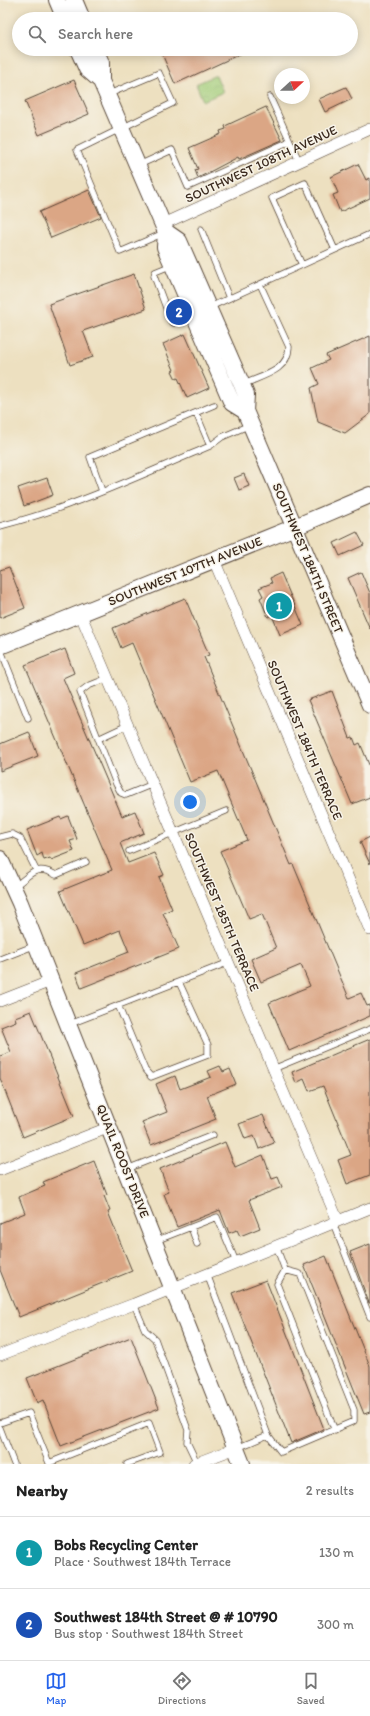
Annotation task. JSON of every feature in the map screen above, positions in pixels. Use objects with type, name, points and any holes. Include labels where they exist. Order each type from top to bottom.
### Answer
[{"type":"main road","points":[[57,0],[62,12]]},
{"type":"main road","points":[[74,0],[79,12]]},
{"type":"main road","name":"SOUTHWEST 184TH STREET","points":[[81,56],[87,69],[104,88]]},
{"type":"main road","name":"SOUTHWEST 184TH STREET","points":[[98,56],[101,62],[104,88],[165,228],[179,241],[242,385],[246,395],[248,418],[370,705]]},
{"type":"main road","name":"SOUTHWEST 184TH STREET","points":[[165,228],[165,247],[232,403],[248,418]]},
{"type":"main road","name":"SOUTHWEST 107TH AVENUE","points":[[0,647],[295,527],[370,494]]},
{"type":"main road","name":"QUAIL ROOST DRIVE","points":[[0,860],[13,887],[127,1169],[242,1464]]},
{"type":"street","name":"SOUTHWEST 108TH AVENUE","points":[[165,228],[299,161],[370,129]]},
{"type":"street","name":"SOUTHWEST 184TH TERRACE","points":[[214,560],[370,930]]},
{"type":"street","name":"SOUTHWEST 185TH TERRACE","points":[[80,614],[174,832],[335,1222]]},
{"type":"street","points":[[0,1001],[51,981]]},
{"type":"street","points":[[0,1170],[110,1127]]},
{"type":"street","points":[[0,1354],[134,1304],[370,1208]]},
{"type":"street","points":[[196,1463],[236,1448]]},
{"type":"lane","points":[[104,88],[159,73],[173,103],[77,150],[120,252],[165,228]]},
{"type":"lane","points":[[270,97],[299,161]]},
{"type":"lane","points":[[137,165],[172,150],[188,187],[290,141]]},
{"type":"lane","points":[[302,265],[272,198],[305,183],[335,250]]},
{"type":"lane","points":[[200,229],[229,298]]},
{"type":"lane","points":[[208,308],[370,234]]},
{"type":"lane","points":[[172,265],[155,272],[154,276],[154,281],[170,321],[178,323],[194,316]]},
{"type":"lane","points":[[242,385],[277,369],[285,364],[289,356],[287,342],[260,284]]},
{"type":"lane","points":[[102,492],[90,457],[214,405]]},
{"type":"lane","points":[[196,413],[210,446]]},
{"type":"lane","points":[[0,526],[30,519],[102,492],[210,446],[248,418]]},
{"type":"lane","points":[[0,647],[28,718]]},
{"type":"lane","points":[[108,678],[88,686],[80,692],[98,739],[121,793],[126,795],[153,784]]},
{"type":"lane","points":[[98,739],[128,725]]},
{"type":"lane","points":[[129,851],[226,811]]},
{"type":"lane","points":[[0,837],[12,834],[20,838],[36,870]]},
{"type":"lane","points":[[13,887],[36,870],[44,869],[56,875],[86,862]]},
{"type":"lane","points":[[1,957],[36,945]]},
{"type":"lane","points":[[68,1025],[227,963]]},
{"type":"lane","points":[[118,1005],[145,1070],[151,1077],[208,1055],[208,1045],[179,982]]},
{"type":"lane","points":[[273,1069],[370,1030]]},
{"type":"lane","points":[[127,1169],[213,1134]]},
{"type":"lane","points":[[155,1241],[217,1217],[236,1262]]},
{"type":"lane","points":[[335,1222],[370,1317]]},
{"type":"lane","points":[[191,1227],[197,1244]]},
{"type":"lane","points":[[276,1246],[285,1270]]},
{"type":"lane","points":[[207,1274],[268,1435],[281,1452],[335,1431],[354,1421],[354,1410],[300,1274],[285,1270]]},
{"type":"lane","points":[[285,1270],[276,1284],[335,1431]]},
{"type":"lane","points":[[134,1304],[145,1330],[156,1339],[188,1430],[187,1442],[196,1463]]},
{"type":"lane","points":[[0,1423],[29,1413],[49,1463],[149,1423],[160,1452],[127,1464]]},
{"type":"lane","points":[[0,1428],[14,1464]]},
{"type":"lane","points":[[236,1448],[268,1435]]},
{"type":"green space","points":[[216,75],[223,92],[203,101],[196,84]]},
{"type":"building","points":[[163,56],[236,56],[175,84]]},
{"type":"building","points":[[74,80],[89,114],[39,135],[25,101]]},
{"type":"building","points":[[346,87],[352,99],[325,112],[319,99]]},
{"type":"building","points":[[266,107],[282,140],[239,159],[238,157],[198,178],[195,170],[198,169],[189,148],[221,134],[220,131],[226,129],[225,126]]},
{"type":"building","points":[[358,164],[366,180],[370,178],[370,198],[340,212],[333,195],[338,193],[331,177]]},
{"type":"building","points":[[89,190],[101,217],[51,238],[39,212]]},
{"type":"building","points":[[134,274],[146,309],[83,331],[93,357],[70,365],[49,304]]},
{"type":"building","points":[[185,334],[209,388],[187,398],[178,378],[176,379],[172,371],[174,370],[163,344]]},
{"type":"building","points":[[370,336],[370,414],[345,433],[318,422],[311,388],[319,384],[312,368],[329,360],[326,355]]},
{"type":"building","points":[[244,474],[249,486],[239,490],[234,478]]},
{"type":"building","points":[[47,478],[53,495],[24,506],[18,488]]},
{"type":"building","points":[[357,532],[364,545],[340,556],[334,543]]},
{"type":"building","points":[[9,567],[25,608],[0,618],[0,570]]},
{"type":"building","points":[[361,572],[370,593],[370,629],[348,578]]},
{"type":"building","points":[[281,573],[303,625],[280,635],[272,615],[268,617],[260,598],[263,596],[259,588],[272,583],[270,578]]},
{"type":"building","points":[[185,598],[209,655],[204,657],[291,865],[293,864],[349,998],[361,993],[367,1006],[370,1005],[370,1016],[289,1051],[269,1003],[310,986],[301,965],[261,982],[251,959],[276,948],[262,914],[249,919],[220,851],[247,840],[218,771],[190,782],[132,643],[121,648],[113,628]]},
{"type":"building","points":[[65,649],[74,673],[63,678],[122,816],[135,811],[144,833],[120,843],[128,863],[154,853],[164,875],[159,877],[172,909],[163,913],[179,949],[81,988],[76,973],[129,952],[120,930],[83,945],[60,891],[112,870],[25,665]]},
{"type":"building","points":[[332,691],[350,738],[353,737],[356,745],[360,743],[370,767],[370,797],[352,804],[308,700]]},
{"type":"building","points":[[29,732],[38,756],[0,771],[0,744]]},
{"type":"building","points":[[68,816],[77,839],[70,841],[74,851],[51,860],[50,858],[44,860],[42,853],[37,856],[27,830],[60,817],[61,819]]},
{"type":"building","points":[[370,837],[370,864],[360,842]]},
{"type":"building","points":[[31,1011],[74,1116],[23,1137],[0,1078],[0,1056],[11,1052],[1,1027],[16,1021],[15,1017]]},
{"type":"building","points":[[370,1039],[370,1175],[347,1184],[338,1160],[351,1155],[323,1086],[309,1091],[304,1079],[296,1083],[292,1072]]},
{"type":"building","points":[[220,1066],[223,1072],[230,1069],[236,1084],[207,1096],[216,1119],[151,1145],[142,1122],[167,1112],[156,1084],[175,1076],[180,1089],[211,1077],[208,1071]]},
{"type":"building","points":[[263,1115],[274,1143],[259,1149],[254,1136],[245,1139],[239,1124]]},
{"type":"building","points":[[225,1142],[235,1167],[263,1155],[272,1179],[278,1177],[282,1187],[249,1200],[260,1228],[240,1236],[237,1230],[229,1233],[220,1210],[177,1227],[164,1194],[169,1192],[160,1169]]},
{"type":"building","points":[[94,1161],[107,1195],[104,1196],[110,1211],[108,1212],[132,1271],[19,1317],[0,1270],[0,1223],[25,1213],[19,1197],[45,1186],[43,1182]]},
{"type":"building","points":[[370,1244],[370,1303],[369,1303],[350,1252]]},
{"type":"building","points":[[326,1256],[370,1366],[370,1412],[364,1414],[304,1265]]},
{"type":"building","points":[[266,1280],[324,1429],[291,1443],[232,1293]]},
{"type":"building","points":[[131,1337],[159,1408],[61,1446],[43,1400],[37,1403],[27,1378]]},
{"type":"place","name":"Southwest 184th Street @ # 10790","points":[[179,312]]},
{"type":"place","name":"Bobs Recycling Center","points":[[279,606]]}]
